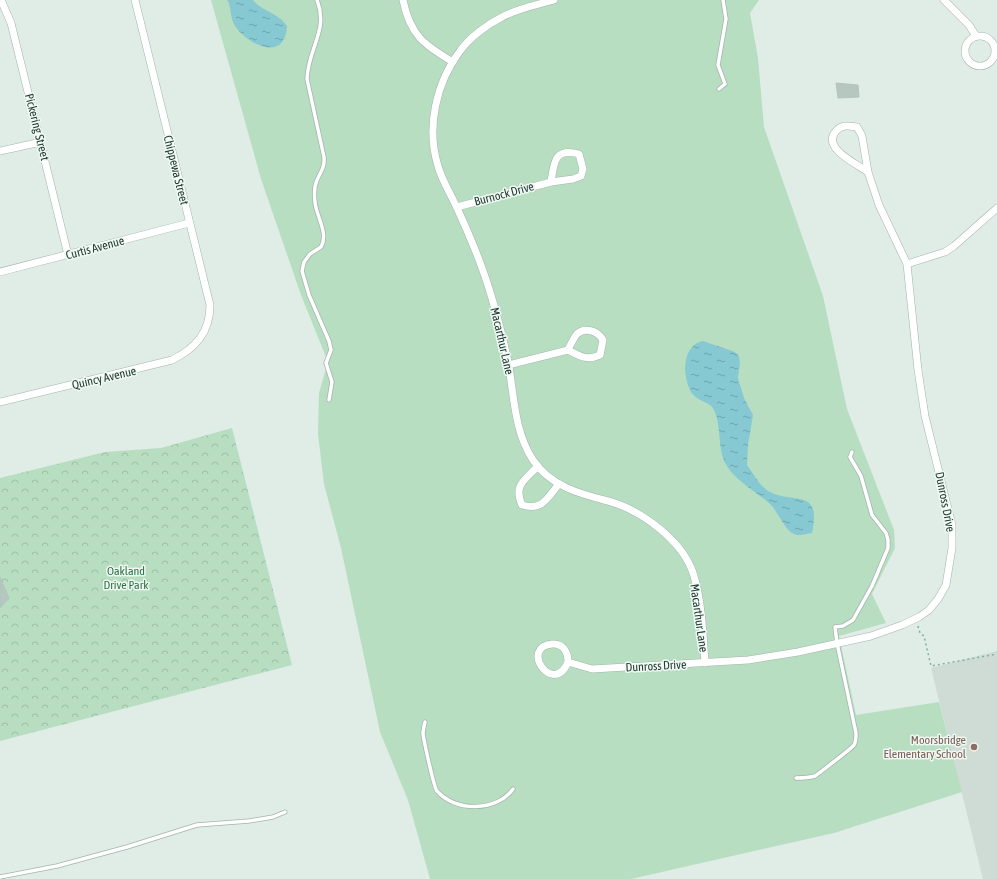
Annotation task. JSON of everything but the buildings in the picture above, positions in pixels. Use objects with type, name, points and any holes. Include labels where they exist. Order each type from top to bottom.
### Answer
[{"type":"street","name":"Pickering Street","points":[[0,0],[11,23],[68,255]]},
{"type":"street","name":"Chippewa Street","points":[[135,0],[210,305],[210,316],[200,339]]},
{"type":"street","points":[[403,0],[406,15],[423,43],[454,62]]},
{"type":"street","name":"Macarthur Lane","points":[[554,0],[515,11],[501,17],[460,50],[441,87],[434,108],[434,148],[437,164],[442,180],[457,207],[493,300],[508,365],[521,436],[532,460],[559,484],[585,496],[613,503],[638,513],[670,539],[683,556],[693,574],[700,607],[705,663]]},
{"type":"street","points":[[944,0],[969,25],[976,36]]},
{"type":"street","points":[[976,36],[981,36],[990,40],[995,48],[993,58],[990,62],[981,66],[971,64],[964,51],[968,41],[976,36]]},
{"type":"street","name":"Dunross Drive","points":[[568,662],[592,669],[705,663],[755,658],[871,636],[916,618],[929,610],[938,599],[946,585],[952,548],[952,525],[926,416],[918,370],[907,264],[879,205],[868,172],[862,136],[857,127],[848,125],[838,128],[833,135],[833,143],[837,152],[868,172]]},
{"type":"street","points":[[0,151],[41,142]]},
{"type":"street","name":"Burnock Drive","points":[[457,207],[551,182],[573,180],[581,176],[583,169],[579,154],[566,152],[558,156],[554,161],[551,182]]},
{"type":"street","points":[[907,264],[932,257],[954,246],[997,208]]},
{"type":"street","name":"Curtis Avenue","points":[[0,272],[189,223]]},
{"type":"street","points":[[508,365],[568,350],[584,359],[592,359],[600,355],[603,340],[600,334],[594,331],[584,331],[577,334],[568,350]]},
{"type":"street","name":"Quincy Avenue","points":[[0,402],[156,365],[184,354],[200,339]]},
{"type":"street","points":[[538,466],[519,486],[518,495],[522,505],[532,508],[542,504],[559,484]]},
{"type":"street","points":[[555,644],[563,648],[566,652],[568,662],[562,670],[552,674],[543,670],[538,661],[539,652],[546,645],[555,644]]},
{"type":"lane","points":[[317,0],[322,19],[308,68],[307,79],[324,157],[324,166],[316,181],[314,191],[315,206],[323,237],[321,248],[310,254],[304,262],[302,271],[309,295],[329,341],[331,350],[326,363],[332,389],[329,400]]},
{"type":"lane","points":[[719,89],[725,84],[725,80],[718,65],[726,19],[723,0]]},
{"type":"lane","points":[[796,778],[806,778],[820,773],[831,762],[849,750],[856,741],[856,733],[835,627],[843,626],[853,620],[872,586],[888,548],[886,533],[881,524],[872,515],[861,476],[850,457],[852,452]]},
{"type":"lane","points":[[425,722],[423,733],[434,785],[442,796],[461,806],[474,807],[499,800],[509,795],[513,789]]},
{"type":"lane","points":[[0,877],[57,866],[126,848],[197,825],[249,821],[274,817],[285,812]]},
{"type":"path","points":[[916,618],[920,632],[924,636],[931,666],[997,654]]},
{"type":"shaded area","name":"Moorsbridge Elementary School","points":[[997,651],[997,879],[983,879],[931,668]]},
{"type":"green space","points":[[211,0],[759,0],[750,13],[758,58],[764,127],[823,296],[847,409],[894,530],[895,548],[872,594],[886,623],[839,636],[856,715],[939,702],[962,792],[834,833],[631,879],[430,879],[408,800],[380,732],[341,548],[324,484],[318,434],[319,393],[328,362],[301,295],[261,179]]},
{"type":"green space","name":"Oakland Drive Park","points":[[232,428],[292,665],[0,741],[0,478],[105,452],[161,448]]},
{"type":"water","points":[[227,0],[253,0],[261,7],[280,18],[287,26],[285,37],[280,44],[273,47],[265,47],[248,39],[235,26],[232,19],[230,5]]},
{"type":"water","points":[[703,341],[735,352],[739,356],[740,363],[738,378],[744,398],[753,415],[748,445],[747,465],[759,483],[768,491],[777,495],[803,500],[809,503],[813,509],[814,518],[812,533],[797,535],[789,531],[772,506],[738,479],[727,466],[721,452],[718,422],[714,410],[710,405],[697,398],[691,392],[686,378],[686,362],[691,348]]},
{"type":"place","name":"Moorsbridge Elementary School","points":[[974,747]]}]
